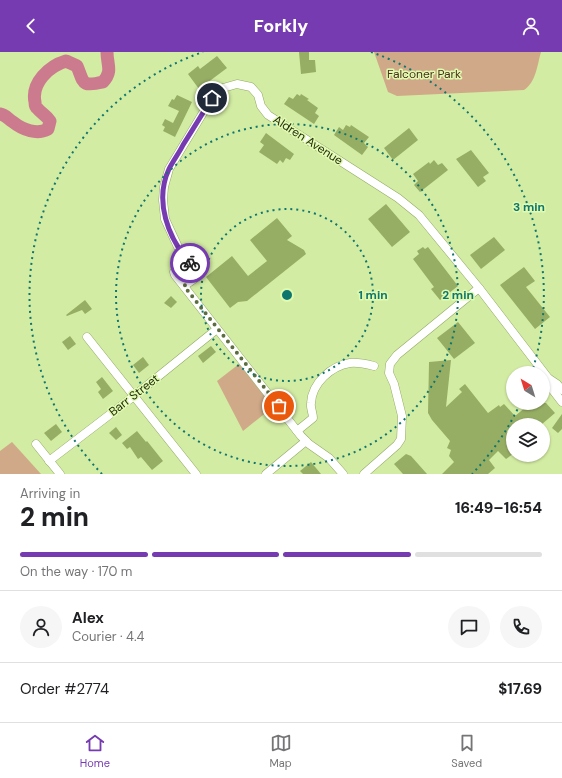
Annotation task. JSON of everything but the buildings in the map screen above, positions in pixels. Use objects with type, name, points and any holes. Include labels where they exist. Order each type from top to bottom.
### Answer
[{"type":"street","name":"Aldren Avenue","points":[[184,286],[195,278],[197,273],[178,247],[165,219],[163,193],[167,174],[169,168],[212,98],[223,88],[237,84],[253,88],[258,95],[261,106],[268,114],[398,198],[412,209],[443,243],[539,366]]},
{"type":"street","points":[[188,261],[174,272],[184,286],[297,431],[306,441],[329,458],[342,472]]},
{"type":"street","points":[[364,474],[397,445],[401,439],[402,416],[394,384],[389,373],[390,364],[396,355],[479,288]]},
{"type":"street","name":"Barr Street","points":[[49,461],[134,396],[217,329]]},
{"type":"street","points":[[87,337],[196,474]]},
{"type":"street","points":[[297,431],[313,418],[311,403],[314,390],[323,376],[330,371],[349,363],[360,363],[374,366]]},
{"type":"street","name":"Aldren Avenue","points":[[550,379],[562,390]]},
{"type":"street","name":"Aldren Avenue","points":[[550,384],[552,389],[562,402]]},
{"type":"street","points":[[266,474],[306,441]]},
{"type":"street","points":[[36,444],[60,474]]},
{"type":"green space","name":"Falconer Park","points":[[374,52],[541,52],[534,78],[524,90],[397,96],[388,92]]},
{"type":"green space","points":[[239,364],[276,410],[271,413],[268,411],[243,431],[217,381]]},
{"type":"green space","points":[[12,442],[41,474],[0,474],[0,451]]},
{"type":"waterway","points":[[0,114],[30,131],[39,132],[48,129],[50,121],[36,108],[34,95],[43,76],[53,67],[66,61],[77,66],[84,82],[87,84],[103,82],[109,71],[107,52]]},
{"type":"way so far","points":[[190,263],[197,273],[194,278],[184,286],[279,406]]},
{"type":"route","points":[[190,263],[178,247],[165,219],[163,200],[164,187],[169,168],[212,98]]}]
